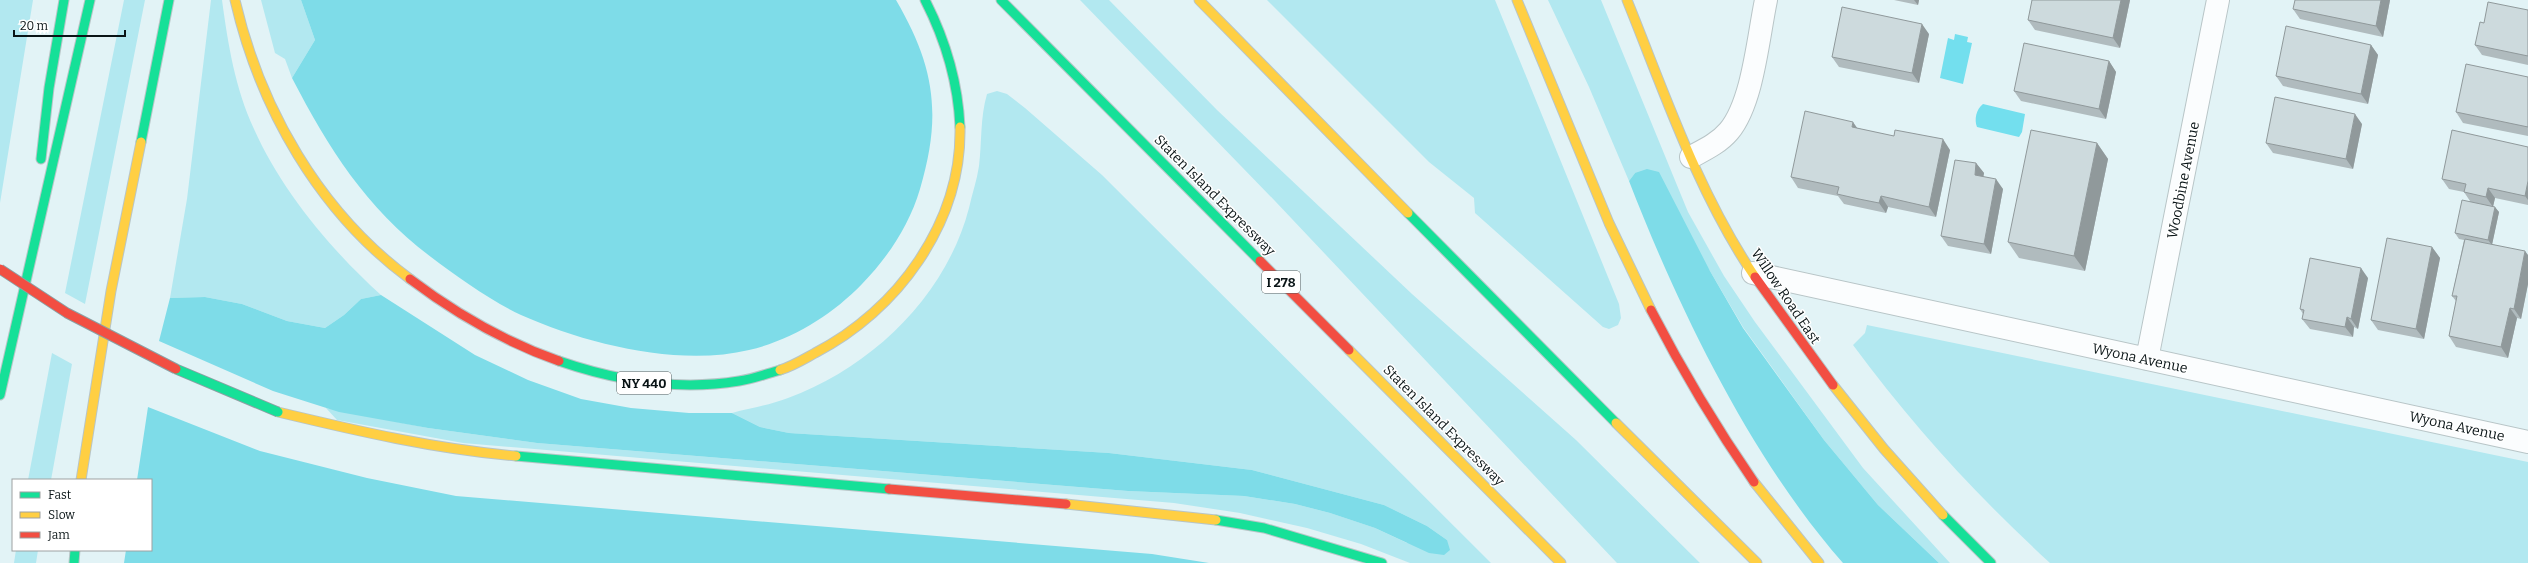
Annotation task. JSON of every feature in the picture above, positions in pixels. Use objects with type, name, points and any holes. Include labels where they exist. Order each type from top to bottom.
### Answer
[{"type":"main road","points":[[31,260],[49,88],[64,0]]},
{"type":"main road","points":[[0,395],[90,0]]},
{"type":"main road","points":[[82,479],[111,291],[169,0]]},
{"type":"main road","name":"NY 440","points":[[235,0],[248,50],[271,111],[290,146],[314,179],[368,243],[400,271],[472,321],[512,342],[545,356],[582,369],[652,385],[688,386],[722,385],[754,380],[816,356],[866,323],[888,302],[922,258],[935,232],[947,200],[960,140],[959,88],[954,65],[943,34],[925,0]]},
{"type":"main road","name":"Staten Island Expressway","points":[[1001,0],[1561,563]]},
{"type":"main road","points":[[1199,0],[1645,453],[1757,563]]},
{"type":"main road","points":[[1517,0],[1611,232],[1690,386],[1766,498],[1819,563]]},
{"type":"main road","name":"Willow Road East","points":[[1627,0],[1691,157],[1729,236],[1753,274],[1826,378],[1892,459],[1957,531],[1991,563]]},
{"type":"main road","points":[[0,269],[66,313],[116,342],[166,366],[278,412],[381,437],[476,453],[1078,505],[1218,520],[1264,528],[1382,563]]},
{"type":"main road","points":[[74,563],[75,551]]},
{"type":"street","points":[[1691,157],[1713,145],[1728,132],[1740,114],[1746,97],[1766,0]]},
{"type":"street","name":"Woodbine Avenue","points":[[2147,359],[2218,0]]},
{"type":"street","name":"Wyona Avenue","points":[[1753,274],[2528,442]]},
{"type":"shaded area","points":[[0,0],[33,0],[0,203]]},
{"type":"shaded area","points":[[124,0],[145,0],[85,304],[65,293]]},
{"type":"shaded area","points":[[211,0],[222,0],[237,82],[247,113],[265,152],[293,197],[326,239],[381,295],[361,299],[344,315],[325,328],[287,321],[242,304],[205,297],[170,298],[187,199]]},
{"type":"shaded area","points":[[261,0],[301,0],[315,40],[292,78],[285,59],[275,53]]},
{"type":"shaded area","points":[[301,0],[896,0],[919,47],[927,70],[931,92],[931,138],[920,189],[904,228],[889,252],[872,274],[838,306],[810,325],[781,340],[765,346],[722,355],[693,356],[633,350],[574,335],[521,315],[475,288],[431,257],[408,238],[368,198],[335,153],[292,78],[315,40]]},
{"type":"shaded area","points":[[1080,0],[1109,0],[1217,110],[1412,294],[1576,440],[1700,563],[1617,563],[1275,201]]},
{"type":"shaded area","points":[[1267,0],[1495,0],[1619,304],[1621,318],[1618,325],[1609,329],[1603,327],[1475,213],[1474,198],[1429,162]]},
{"type":"shaded area","points":[[1548,0],[1601,0],[1688,212],[1724,276],[1755,322],[1863,468],[1950,563],[1939,563],[1878,505],[1824,440],[1743,327],[1710,271],[1635,173],[1629,181],[1589,87]]},
{"type":"shaded area","points":[[1955,34],[1968,37],[1967,42],[1972,43],[1963,84],[1940,78],[1948,38],[1954,40]]},
{"type":"shaded area","points":[[997,91],[1007,94],[1025,108],[1102,175],[1491,563],[1410,563],[1361,544],[1307,528],[1240,513],[1174,503],[463,443],[337,420],[326,408],[428,428],[537,443],[1128,491],[1244,496],[1295,504],[1330,513],[1375,528],[1407,543],[1447,540],[1427,526],[1384,505],[1252,470],[1109,453],[789,433],[760,427],[732,413],[767,405],[788,398],[819,385],[848,368],[876,347],[901,324],[924,299],[943,270],[958,240],[969,208],[978,171],[982,121],[987,94]]},
{"type":"shaded area","points":[[1983,104],[2025,114],[2022,132],[2019,137],[1977,127],[1976,115]]},
{"type":"shaded area","points":[[1647,169],[1659,172],[1710,271],[1743,328],[1824,440],[1878,505],[1939,563],[1843,563],[1810,522],[1778,478],[1748,431],[1721,382],[1671,281],[1629,181],[1635,173]]},
{"type":"shaded area","points":[[381,295],[475,355],[528,380],[581,399],[631,408],[689,413],[732,413],[760,427],[789,433],[1109,453],[1252,470],[1384,505],[1427,526],[1447,540],[1450,550],[1444,555],[1429,553],[1375,528],[1330,513],[1295,504],[1244,496],[1128,491],[537,443],[428,428],[339,412],[273,391],[159,341],[170,298],[205,297],[242,304],[287,321],[325,328],[344,315],[361,299]]},
{"type":"shaded area","points":[[1867,325],[2528,462],[2528,563],[2050,563],[1996,511],[1946,458],[1876,375],[1853,345],[1865,333]]},
{"type":"shaded area","points":[[52,353],[72,364],[51,479],[28,479]]},
{"type":"shaded area","points":[[148,407],[260,451],[367,478],[456,496],[1152,554],[1209,563],[124,563],[126,551],[152,551],[152,479],[137,479]]},
{"type":"shaded area","points":[[16,551],[38,551],[36,563],[14,563]]},
{"type":"building","points":[[2032,0],[2121,0],[2113,38],[2028,20]]},
{"type":"building","points":[[2295,0],[2381,0],[2376,26],[2293,9]]},
{"type":"building","points":[[2488,2],[2528,10],[2528,56],[2475,45],[2480,22],[2484,23]]},
{"type":"building","points":[[1842,7],[1922,24],[1912,73],[1832,57]]},
{"type":"building","points":[[2286,26],[2371,45],[2361,94],[2276,76]]},
{"type":"building","points":[[2024,43],[2109,61],[2099,109],[2014,91]]},
{"type":"building","points":[[2466,64],[2528,77],[2528,127],[2456,112]]},
{"type":"building","points":[[2275,97],[2355,114],[2346,159],[2266,143]]},
{"type":"building","points":[[1805,111],[1853,122],[1852,127],[1894,136],[1895,130],[1943,139],[1929,207],[1881,196],[1879,203],[1859,199],[1837,194],[1839,187],[1791,177]]},
{"type":"building","points":[[2031,130],[2097,143],[2074,256],[2008,242]]},
{"type":"building","points":[[2452,130],[2528,147],[2528,181],[2525,196],[2488,188],[2486,197],[2464,192],[2466,184],[2442,179]]},
{"type":"building","points":[[1955,160],[1976,163],[1975,175],[1996,179],[1984,244],[1941,236]]},
{"type":"building","points":[[2462,200],[2495,207],[2488,240],[2455,233]]},
{"type":"building","points":[[2387,238],[2432,247],[2416,329],[2371,320]]},
{"type":"building","points":[[2465,239],[2525,251],[2514,309],[2510,308],[2501,347],[2449,336],[2457,296],[2452,296]]},
{"type":"building","points":[[2310,258],[2361,268],[2351,319],[2347,317],[2345,327],[2302,319],[2304,310],[2300,309]]},
{"type":"traffic: fast","points":[[41,159],[49,88],[64,0]]},
{"type":"traffic: fast","points":[[0,395],[90,0]]},
{"type":"traffic: fast","points":[[141,142],[169,0]]},
{"type":"traffic: fast","points":[[925,0],[939,31],[950,62],[957,94],[960,127]]},
{"type":"traffic: fast","points":[[1001,0],[1260,261]]},
{"type":"traffic: fast","points":[[1408,213],[1616,423]]},
{"type":"traffic: fast","points":[[559,361],[625,379],[693,385],[739,381],[780,370]]},
{"type":"traffic: fast","points":[[176,369],[278,412]]},
{"type":"traffic: fast","points":[[516,456],[889,489]]},
{"type":"traffic: fast","points":[[1943,515],[1991,563]]},
{"type":"traffic: fast","points":[[1216,520],[1264,528],[1382,563]]},
{"type":"traffic: fast","points":[[74,563],[75,551]]},
{"type":"traffic: slow","points":[[235,0],[246,40],[260,80],[277,118],[298,155],[321,190],[348,222],[377,252],[410,279]]},
{"type":"traffic: slow","points":[[1199,0],[1408,213]]},
{"type":"traffic: slow","points":[[1517,0],[1609,223],[1651,310]]},
{"type":"traffic: slow","points":[[1627,0],[1669,107],[1699,177],[1716,212],[1755,277]]},
{"type":"traffic: slow","points":[[780,370],[803,360],[845,335],[873,313],[897,288],[919,260],[937,230],[950,197],[958,163],[960,127]]},
{"type":"traffic: slow","points":[[81,479],[111,291],[141,142]]},
{"type":"traffic: slow","points":[[1349,350],[1561,563]]},
{"type":"traffic: slow","points":[[1833,385],[1884,449],[1943,515]]},
{"type":"traffic: slow","points":[[278,412],[426,444],[516,456]]},
{"type":"traffic: slow","points":[[1616,423],[1757,563]]},
{"type":"traffic: slow","points":[[1754,482],[1819,563]]},
{"type":"traffic: slow","points":[[1066,504],[1216,520]]},
{"type":"traffic: jam","points":[[1260,261],[1349,350]]},
{"type":"traffic: jam","points":[[0,269],[67,313],[176,369]]},
{"type":"traffic: jam","points":[[1755,277],[1833,385]]},
{"type":"traffic: jam","points":[[410,279],[427,292],[481,326],[519,345],[559,361]]},
{"type":"traffic: jam","points":[[1651,310],[1700,398],[1754,482]]},
{"type":"traffic: jam","points":[[889,489],[1066,504]]}]
